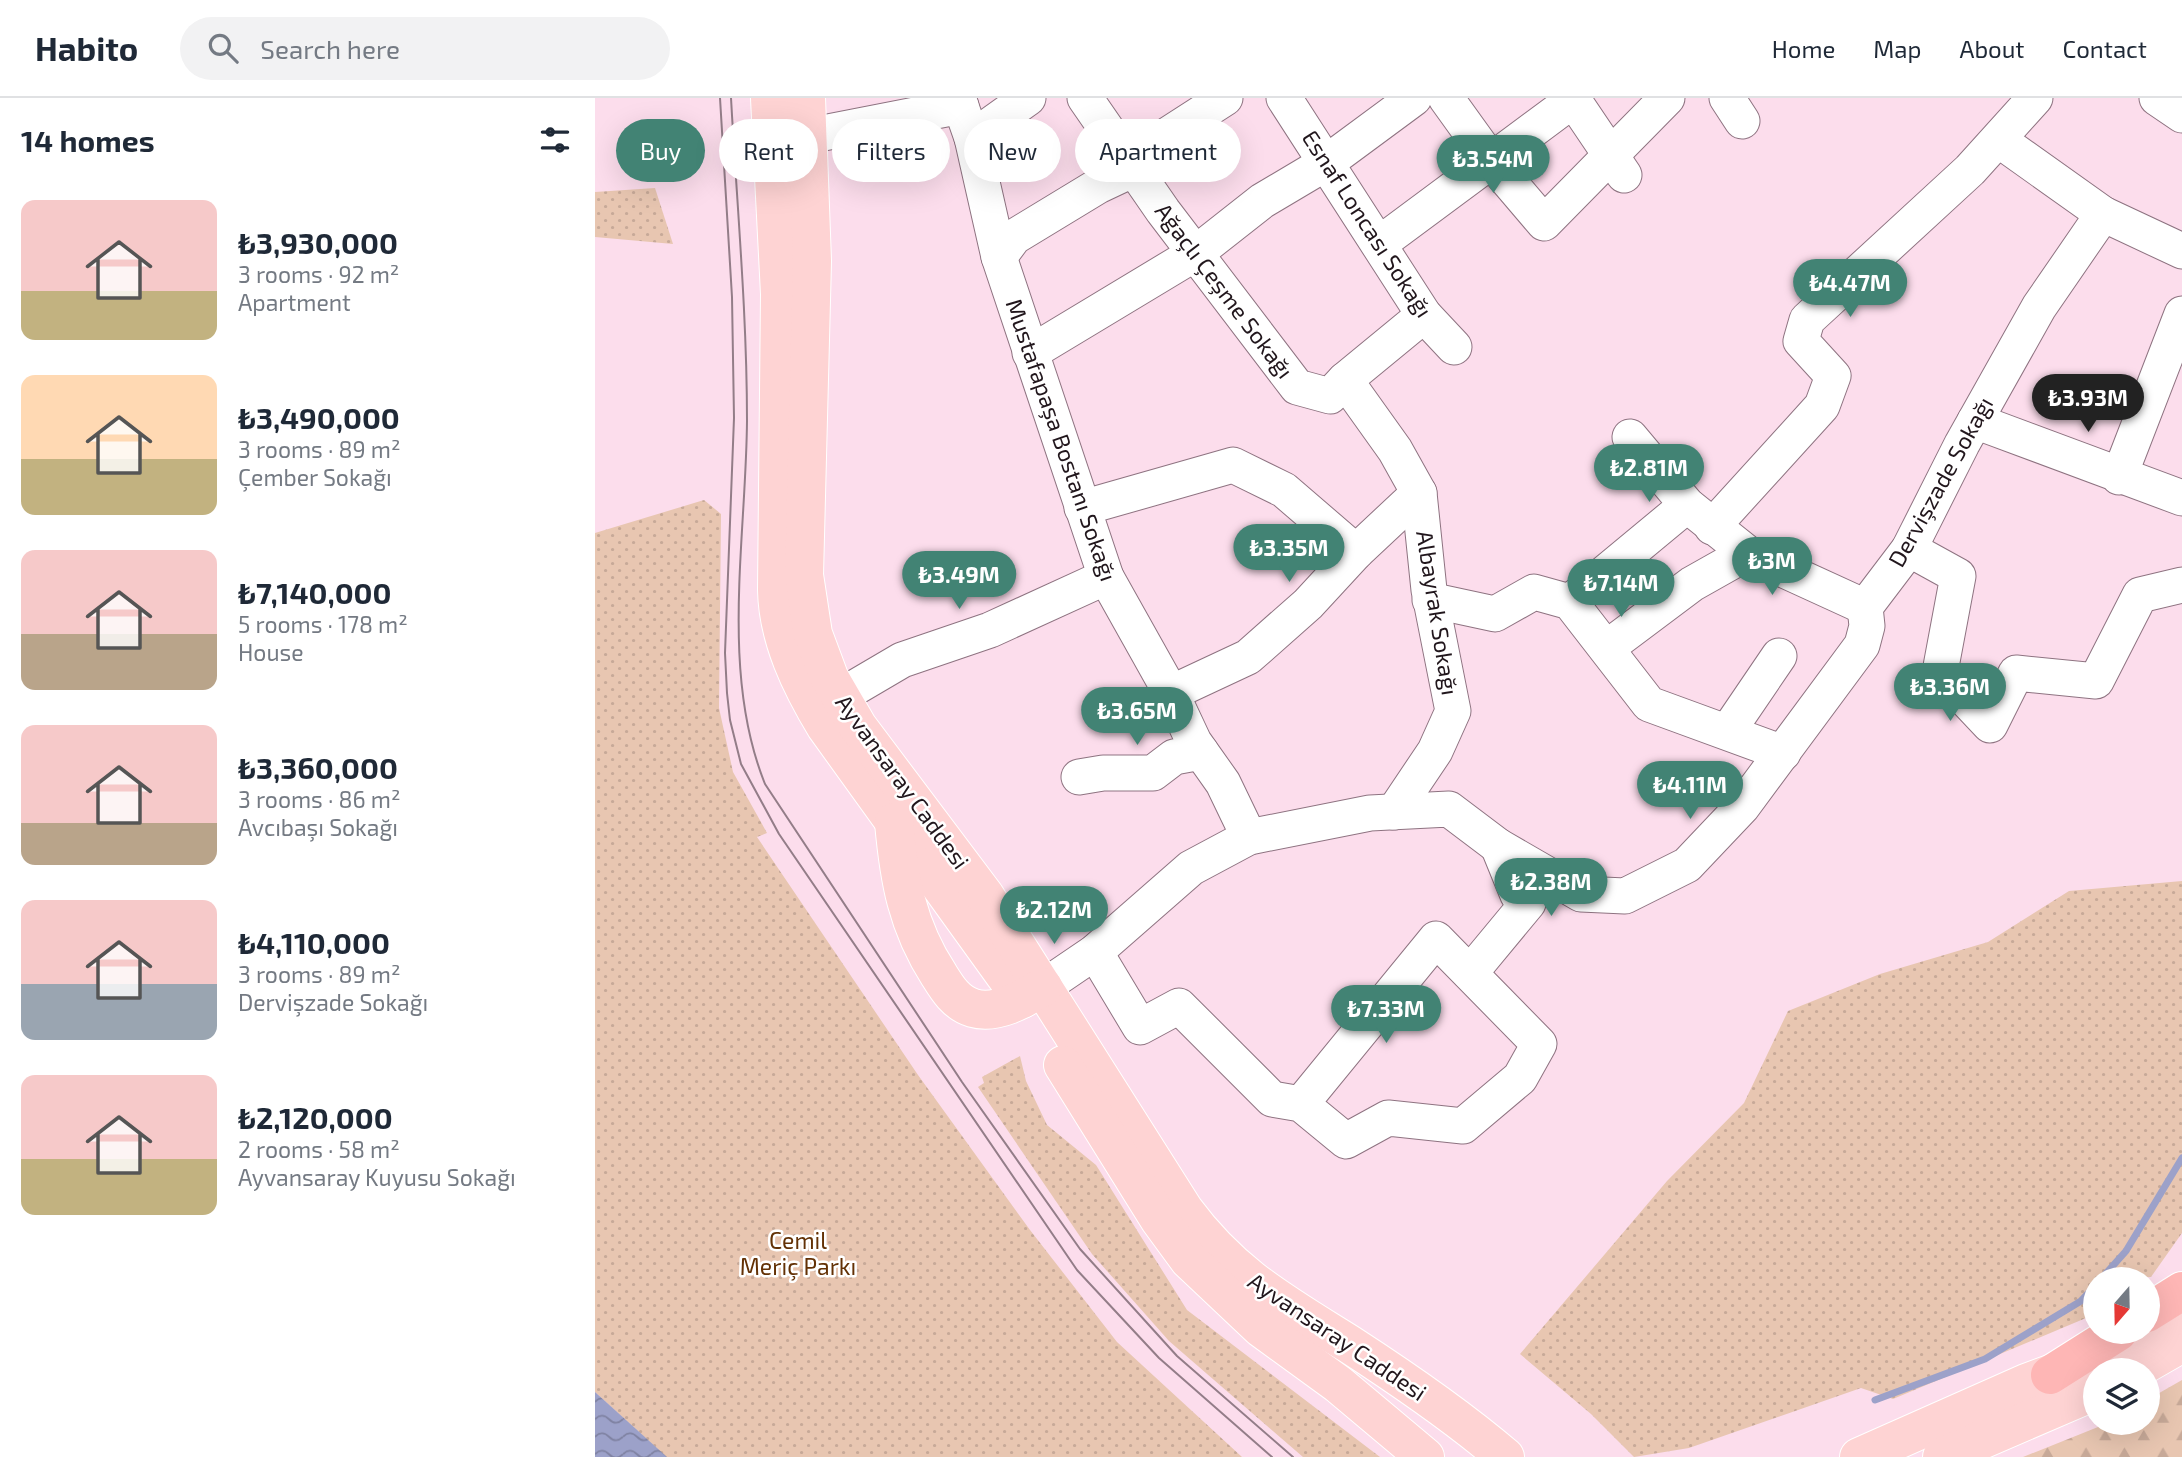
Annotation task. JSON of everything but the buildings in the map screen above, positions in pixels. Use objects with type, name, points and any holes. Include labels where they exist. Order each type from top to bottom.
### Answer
[{"type":"highway","points":[[2160,1305],[2182,1291]]},
{"type":"highway","points":[[2050,1375],[2098,1344]]},
{"type":"main road","name":"Ayvansaray Caddesi","points":[[770,98],[781,294],[777,606],[791,657],[814,708],[859,776],[1034,993],[1184,1210],[1212,1245],[1256,1285],[1417,1388],[1468,1443],[1505,1457]]},
{"type":"main road","name":"Ayvansaray Caddesi","points":[[806,98],[808,119]]},
{"type":"main road","name":"Ayvansaray Caddesi","points":[[810,182],[811,293],[804,575],[813,634],[839,697],[864,736],[985,896],[1034,993],[1159,1219],[1189,1260],[1261,1328],[1338,1384]]},
{"type":"main road","points":[[894,820],[903,893],[913,930],[944,984],[956,999],[973,1008],[989,1010],[1034,993]]},
{"type":"main road","points":[[1859,1457],[2116,1349],[2182,1311]]},
{"type":"main road","points":[[2156,1358],[2182,1343]]},
{"type":"main road","points":[[1338,1384],[1389,1405],[1448,1442],[1468,1443],[1532,1457]]},
{"type":"main road","points":[[1338,1384],[1425,1457]]},
{"type":"main road","points":[[1942,1457],[2083,1396]]},
{"type":"street","points":[[818,135],[964,114],[1028,98]]},
{"type":"street","name":"Ağaçlı Çeşme Sokağı","points":[[1085,98],[1099,119]]},
{"type":"street","points":[[1192,119],[1224,98]]},
{"type":"street","name":"Esnaf Loncası Sokağı","points":[[1284,98],[1423,315],[1454,346]]},
{"type":"street","points":[[1030,353],[1196,253],[1262,201],[1326,163],[1414,98]]},
{"type":"street","points":[[1446,98],[1492,162],[1543,223],[1617,164],[1667,98]]},
{"type":"street","points":[[1570,602],[1700,516],[1822,406],[1833,376],[1801,341],[1807,320],[1999,140],[2035,98]]},
{"type":"street","points":[[2157,98],[2182,115]]},
{"type":"street","points":[[1379,244],[1492,162],[1572,99],[1617,164]]},
{"type":"street","name":"Mustafapaşa Bostanı Sokağı","points":[[964,114],[999,257],[1106,577],[1201,752],[1223,783],[1249,837]]},
{"type":"street","points":[[1999,140],[2103,214],[2182,251]]},
{"type":"street","points":[[999,257],[1014,237],[1106,182]]},
{"type":"street","name":"Ağaçlı Çeşme Sokağı","points":[[1144,182],[1297,387],[1330,396],[1345,380],[1423,315]]},
{"type":"street","name":"Dervişzade Sokağı","points":[[1865,607],[1909,549],[1975,421],[2039,307],[2103,214]]},
{"type":"street","points":[[2119,477],[2182,314]]},
{"type":"street","name":"Albayrak Sokağı","points":[[1345,380],[1395,450],[1419,493],[1430,600],[1453,711],[1434,751],[1394,812]]},
{"type":"street","points":[[1975,421],[2119,477],[2182,498]]},
{"type":"street","points":[[1034,993],[1095,952],[1191,868],[1249,837],[1370,813],[1449,808],[1498,846],[1581,894],[1625,896],[1687,865],[1742,807],[1862,645],[1867,626],[1865,607],[1747,553],[1700,516],[1630,438]]},
{"type":"street","points":[[1082,508],[1233,466],[1284,491],[1356,552]]},
{"type":"street","points":[[1171,693],[1248,657],[1308,604],[1356,552],[1419,493]]},
{"type":"street","points":[[1909,549],[1958,576],[1940,672],[1990,725],[2016,673],[2096,681],[2140,594],[2182,585]]},
{"type":"street","points":[[1608,647],[1692,584],[1747,553]]},
{"type":"street","points":[[839,697],[902,660],[990,630],[1106,577]]},
{"type":"street","points":[[1430,600],[1495,614],[1534,592],[1570,602],[1608,647],[1649,704],[1783,753]]},
{"type":"street","points":[[1728,731],[1779,656]]},
{"type":"street","points":[[1079,777],[1103,773],[1153,773],[1174,757],[1201,752]]},
{"type":"street","points":[[1470,973],[1528,903],[1518,895],[1498,846]]},
{"type":"street","points":[[1095,952],[1140,1027],[1179,1006],[1272,1099],[1301,1104],[1346,1140],[1388,1118],[1463,1125],[1520,1078],[1539,1044],[1436,939],[1301,1104]]},
{"type":"green space","points":[[655,188],[673,244],[595,237],[595,192]]},
{"type":"green space","name":"Cemil Meriç Parkı","points":[[704,500],[721,514],[719,708],[733,772],[767,833],[757,837],[918,1075],[1030,1230],[1117,1342],[1242,1457],[666,1457],[595,1392],[595,533]]},
{"type":"green space","points":[[2182,881],[2182,1233],[2158,1267],[2083,1267],[2083,1319],[1893,1399],[1861,1388],[1689,1448],[1634,1457],[1591,1414],[1520,1354],[1667,1181],[1744,1103],[1788,1011],[1880,974],[1988,942],[2069,891]]},
{"type":"green space","points":[[1020,1056],[1026,1081],[1047,1125],[1096,1165],[1187,1310],[1380,1457],[1303,1457],[1169,1341],[1092,1254],[978,1087],[984,1083],[982,1077]]},
{"type":"green space","points":[[2182,1380],[2182,1457],[2023,1457],[2083,1433],[2160,1435],[2160,1393]]},
{"type":"water","points":[[595,1392],[667,1457],[595,1457]]},
{"type":"waterway","points":[[2112,1267],[2126,1251],[2182,1158]]},
{"type":"waterway","points":[[1875,1400],[1985,1359],[2083,1299]]},
{"type":"tram line","points":[[720,98],[732,297],[734,418],[725,653],[730,720],[741,764],[779,834],[1077,1270],[1159,1358],[1272,1457]]},
{"type":"tram line","points":[[731,98],[747,381],[739,651],[743,697],[751,741],[765,784],[962,1082],[1080,1249],[1177,1356],[1293,1457]]}]
